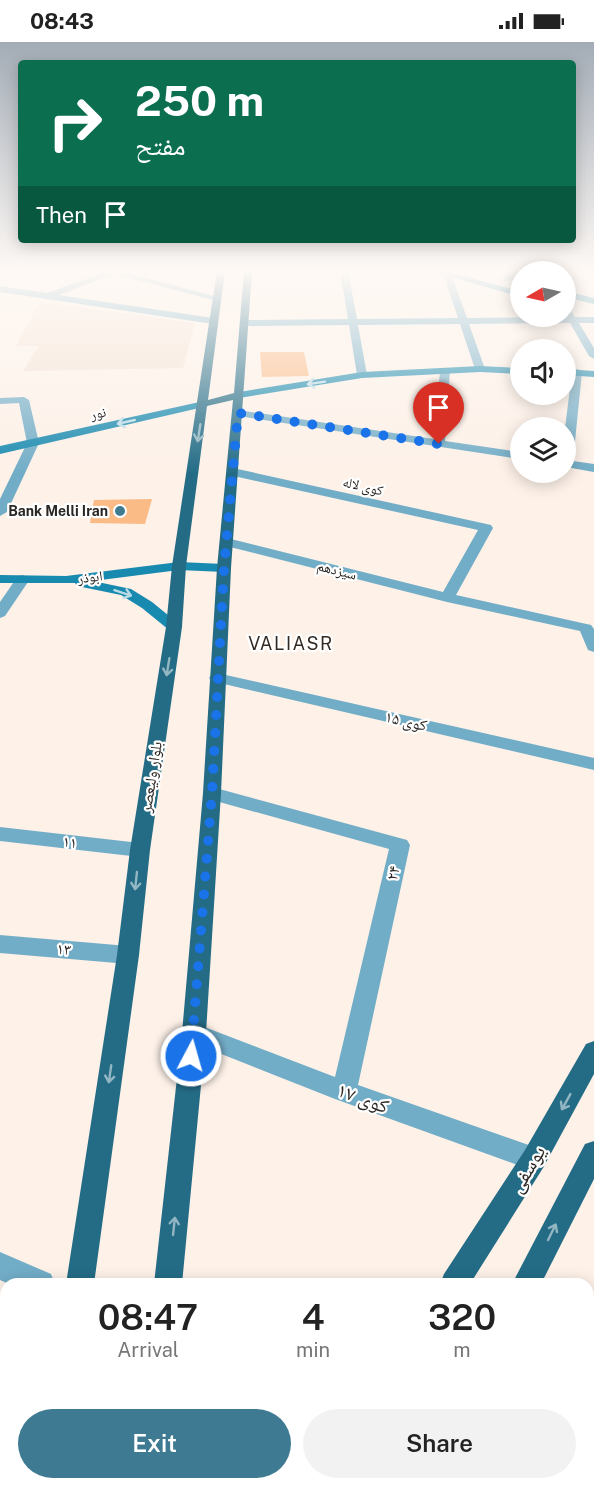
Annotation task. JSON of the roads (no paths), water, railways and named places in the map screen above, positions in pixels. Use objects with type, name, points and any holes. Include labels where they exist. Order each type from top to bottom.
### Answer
[{"type":"main road","name":"بلوار ولیعصر","points":[[81,1278],[128,955],[140,850],[174,627],[179,566],[204,404],[211,339]]},
{"type":"main road","points":[[169,1278],[194,1033],[212,793],[224,568],[243,339]]},
{"type":"main road","points":[[204,404],[239,404],[362,375],[445,370],[510,370]]},
{"type":"main road","points":[[576,372],[594,374]]},
{"type":"main road","name":"نور","points":[[0,450],[204,404]]},
{"type":"main road","name":"ابوذر","points":[[0,579],[66,580],[179,566],[224,568]]},
{"type":"main road","points":[[66,580],[126,592],[147,604],[174,627]]},
{"type":"main road","name":"یوسفی","points":[[458,1278],[534,1159],[594,1051]]},
{"type":"main road","points":[[529,1278],[587,1179],[594,1153]]},
{"type":"street","points":[[356,339],[362,375]]},
{"type":"street","points":[[469,339],[480,369]]},
{"type":"street","points":[[584,339],[594,356]]},
{"type":"street","points":[[439,444],[445,370]]},
{"type":"street","points":[[0,400],[24,400],[33,443],[0,512]]},
{"type":"street","points":[[239,404],[439,444],[510,455]]},
{"type":"street","points":[[576,465],[594,468]]},
{"type":"street","name":"کوی لاله","points":[[233,472],[486,528],[447,597]]},
{"type":"street","name":"سیزدهم","points":[[227,542],[447,597],[586,628],[594,647]]},
{"type":"street","points":[[0,613],[23,579]]},
{"type":"street","name":"کوی ۱۵","points":[[218,678],[594,764]]},
{"type":"street","name":"۲۴","points":[[212,793],[400,845],[344,1091]]},
{"type":"street","name":"۱۱","points":[[0,834],[140,850]]},
{"type":"street","name":"۱۳","points":[[0,944],[128,955]]},
{"type":"street","name":"کوی ۱۷","points":[[194,1033],[344,1091],[534,1159]]},
{"type":"street","points":[[0,1266],[27,1278]]},
{"type":"place","name":"Bank Melli Iran","points":[[120,511]]},
{"type":"district","name":"VALIASR","points":[[291,643]]}]
